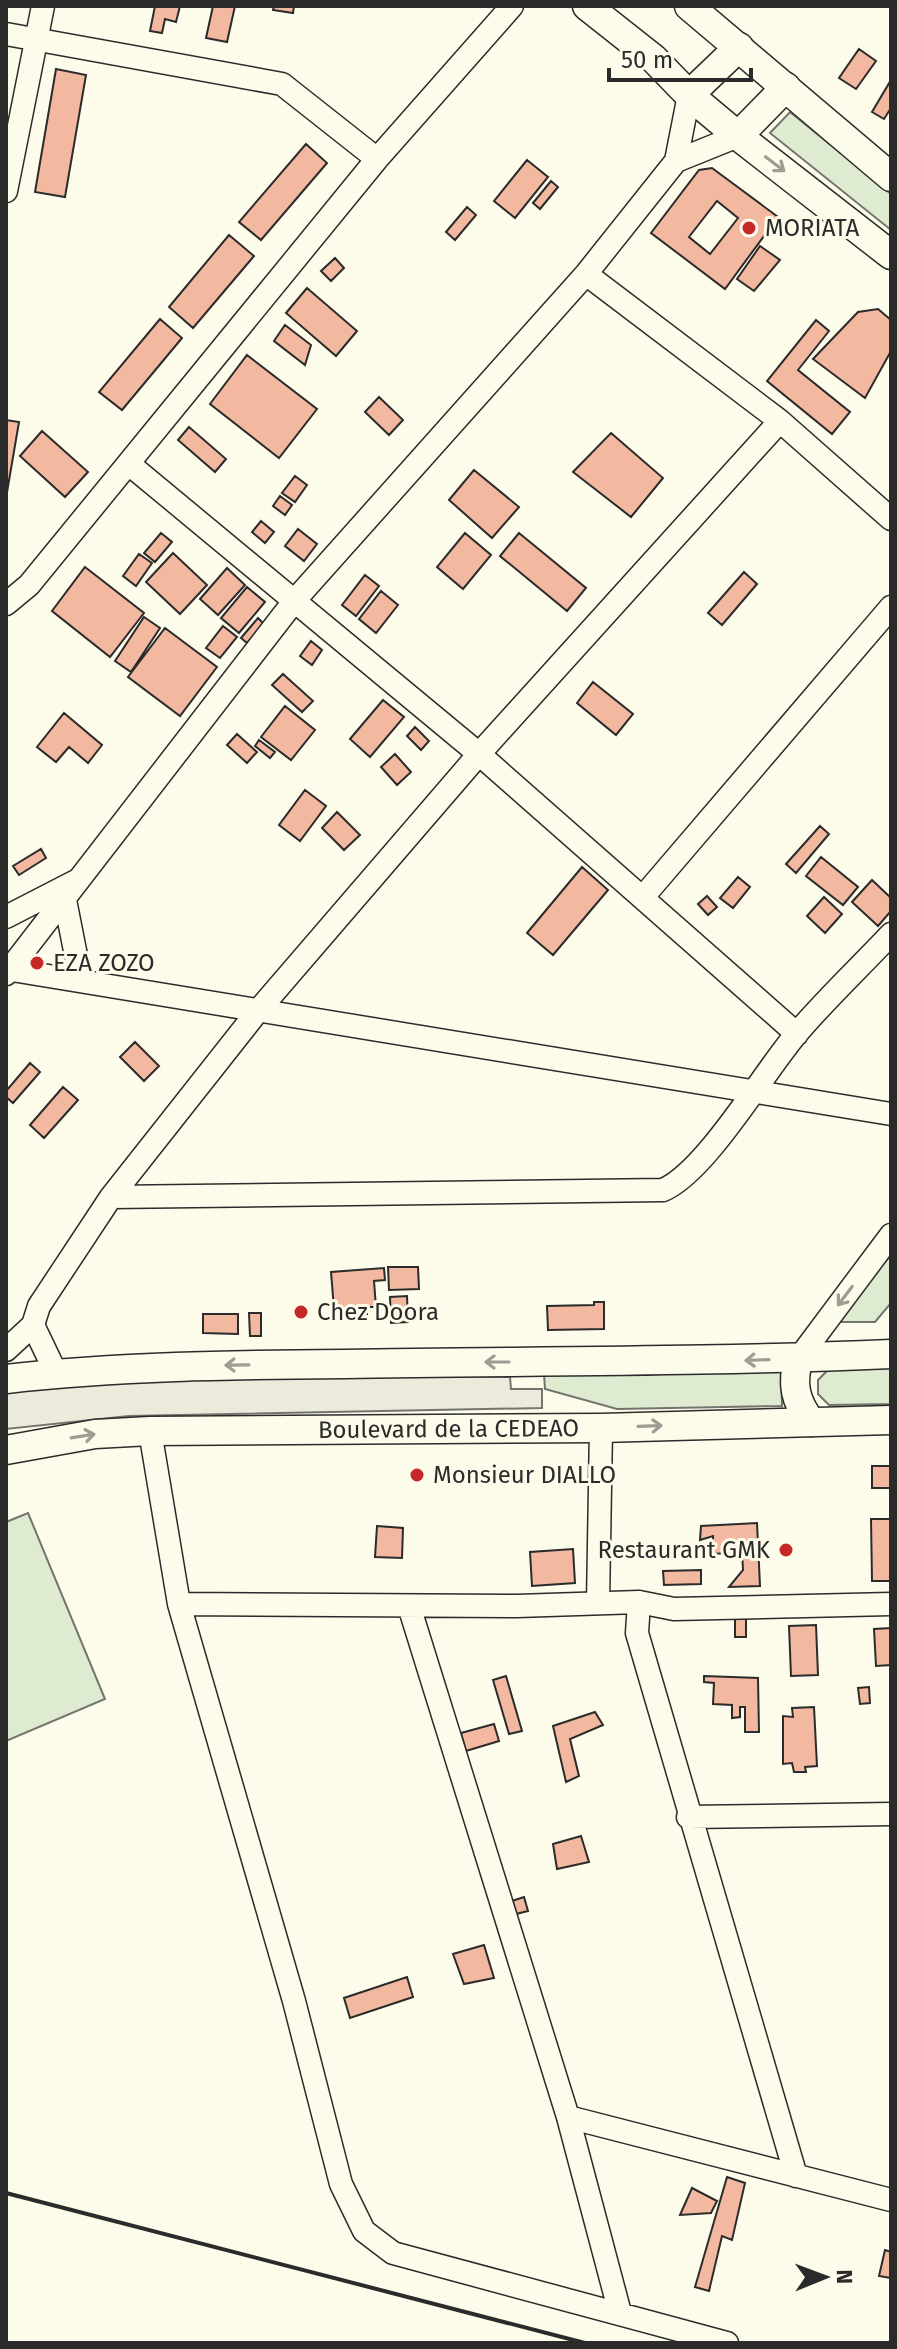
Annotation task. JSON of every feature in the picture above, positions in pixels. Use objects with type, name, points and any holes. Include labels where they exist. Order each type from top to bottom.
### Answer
[{"type":"main road","points":[[587,6],[654,59],[689,95],[738,136],[891,255]]},
{"type":"main road","points":[[689,6],[891,177]]},
{"type":"main road","points":[[689,95],[739,47]]},
{"type":"main road","points":[[738,136],[786,87]]},
{"type":"main road","points":[[6,1379],[56,1373],[205,1366],[891,1354]]},
{"type":"main road","points":[[799,1358],[795,1392],[811,1422]]},
{"type":"main road","name":"Boulevard de la CEDEAO","points":[[6,1450],[95,1434],[150,1431],[601,1428],[891,1420]]},
{"type":"street","points":[[6,191],[43,6]]},
{"type":"street","points":[[6,604],[29,585],[377,159],[512,6]]},
{"type":"street","points":[[6,34],[282,84],[377,159]]},
{"type":"street","points":[[7,971],[295,600],[586,274],[676,161],[689,95]]},
{"type":"street","points":[[676,161],[738,136]]},
{"type":"street","points":[[586,274],[780,421],[891,519]]},
{"type":"street","points":[[6,1350],[33,1325],[39,1306],[111,1197],[257,1012],[479,754],[780,421]]},
{"type":"street","points":[[129,464],[479,754],[797,1034]]},
{"type":"street","points":[[643,897],[891,607]]},
{"type":"street","points":[[6,917],[82,878]]},
{"type":"street","points":[[65,900],[81,981]]},
{"type":"street","points":[[111,1197],[651,1193],[682,1178],[756,1091],[797,1034],[891,934]]},
{"type":"street","points":[[7,971],[891,1114]]},
{"type":"street","points":[[799,1358],[891,1235]]},
{"type":"street","points":[[33,1325],[56,1373]]},
{"type":"street","points":[[598,1603],[601,1428]]},
{"type":"street","points":[[150,1431],[179,1604],[294,2001],[341,2184],[364,2231],[393,2253],[727,2343]]},
{"type":"street","points":[[179,1604],[409,1606],[639,1602],[674,1609],[891,1604]]},
{"type":"street","points":[[639,1602],[637,1633],[688,1817],[796,2176]]},
{"type":"street","points":[[409,1606],[568,2117],[620,2313]]},
{"type":"street","points":[[688,1817],[891,1814]]},
{"type":"street","points":[[568,2117],[890,2199]]},
{"type":"green space","points":[[790,112],[891,194],[891,230],[770,133]]},
{"type":"green space","points":[[891,1255],[891,1303],[875,1322],[837,1322],[835,1319]]},
{"type":"green space","points":[[891,1367],[891,1404],[829,1405],[818,1394],[818,1380],[828,1370]]},
{"type":"green space","points":[[781,1369],[782,1406],[617,1409],[545,1389],[544,1374]]},
{"type":"green space","points":[[28,1513],[105,1699],[6,1741],[6,1522]]},
{"type":"shaded area","points":[[510,1377],[511,1389],[542,1389],[542,1408],[129,1416],[6,1429],[6,1392],[82,1381]]},
{"type":"building","points":[[155,6],[180,6],[176,22],[165,19],[162,33],[150,31]]},
{"type":"building","points":[[213,6],[235,6],[227,42],[206,38]]},
{"type":"building","points":[[274,6],[294,6],[293,13],[273,10]]},
{"type":"building","points":[[859,49],[876,61],[856,89],[839,78]]},
{"type":"building","points":[[56,69],[86,75],[65,197],[35,192]]},
{"type":"building","points":[[891,80],[891,108],[884,119],[872,112]]},
{"type":"building","points":[[306,144],[327,163],[261,240],[239,222]]},
{"type":"building","points":[[527,160],[548,177],[515,218],[494,201]]},
{"type":"building","points":[[712,168],[778,217],[725,289],[651,233],[699,170]],"holes":[[[717,201],[738,218],[710,254],[689,237]]]},
{"type":"building","points":[[551,181],[558,187],[540,209],[533,203]]},
{"type":"building","points":[[467,207],[476,215],[455,240],[446,232]]},
{"type":"building","points":[[229,235],[254,256],[193,328],[169,307]]},
{"type":"building","points":[[760,246],[780,260],[754,291],[737,279]]},
{"type":"building","points":[[335,258],[344,268],[331,281],[321,271]]},
{"type":"building","points":[[307,288],[357,331],[336,356],[286,313]]},
{"type":"building","points":[[878,309],[891,320],[891,351],[865,398],[813,359],[858,312]]},
{"type":"building","points":[[160,319],[182,338],[122,410],[99,392]]},
{"type":"building","points":[[816,320],[829,331],[798,370],[850,412],[832,434],[767,381]]},
{"type":"building","points":[[285,325],[311,345],[305,365],[274,341]]},
{"type":"building","points":[[247,355],[317,409],[279,458],[210,404]]},
{"type":"building","points":[[379,397],[403,420],[389,435],[365,412]]},
{"type":"building","points":[[6,420],[19,422],[6,498]]},
{"type":"building","points":[[189,427],[226,459],[215,472],[178,440]]},
{"type":"building","points":[[42,431],[88,472],[65,497],[20,456]]},
{"type":"building","points":[[611,433],[663,478],[631,517],[573,472]]},
{"type":"building","points":[[474,470],[519,507],[492,538],[449,500]]},
{"type":"building","points":[[295,476],[307,485],[295,502],[282,493]]},
{"type":"building","points":[[280,496],[292,505],[285,515],[273,506]]},
{"type":"building","points":[[261,521],[274,532],[265,543],[252,532]]},
{"type":"building","points":[[298,529],[317,544],[304,561],[285,546]]},
{"type":"building","points":[[161,533],[172,542],[155,562],[144,553]]},
{"type":"building","points":[[465,533],[491,555],[463,589],[437,567]]},
{"type":"building","points":[[519,533],[586,588],[567,611],[500,556]]},
{"type":"building","points":[[173,553],[207,585],[180,614],[146,582]]},
{"type":"building","points":[[139,554],[152,563],[136,586],[123,576]]},
{"type":"building","points":[[85,567],[144,613],[110,657],[52,611]]},
{"type":"building","points":[[227,568],[245,585],[218,615],[200,599]]},
{"type":"building","points":[[744,572],[757,584],[722,625],[708,613]]},
{"type":"building","points":[[365,575],[379,586],[356,616],[342,605]]},
{"type":"building","points":[[247,587],[265,602],[239,633],[221,618]]},
{"type":"building","points":[[381,591],[398,605],[376,633],[359,619]]},
{"type":"building","points":[[144,617],[160,628],[131,672],[115,661]]},
{"type":"building","points":[[258,618],[264,624],[247,643],[241,638]]},
{"type":"building","points":[[223,626],[237,637],[220,658],[206,648]]},
{"type":"building","points":[[165,628],[217,667],[180,716],[128,677]]},
{"type":"building","points":[[311,641],[322,650],[312,665],[300,656]]},
{"type":"building","points":[[283,674],[313,701],[302,712],[272,685]]},
{"type":"building","points":[[593,682],[633,714],[616,735],[577,703]]},
{"type":"building","points":[[383,700],[404,717],[370,757],[350,739]]},
{"type":"building","points":[[285,706],[315,730],[291,760],[261,737]]},
{"type":"building","points":[[64,713],[102,745],[88,763],[69,747],[56,762],[37,747]]},
{"type":"building","points":[[415,727],[429,741],[421,750],[407,736]]},
{"type":"building","points":[[237,734],[257,752],[247,763],[227,745]]},
{"type":"building","points":[[259,740],[275,752],[270,758],[255,746]]},
{"type":"building","points":[[395,754],[411,772],[397,785],[381,767]]},
{"type":"building","points":[[305,790],[326,806],[300,841],[279,825]]},
{"type":"building","points":[[337,812],[360,835],[344,850],[322,828]]},
{"type":"building","points":[[820,826],[829,834],[796,873],[786,864]]},
{"type":"building","points":[[41,849],[46,858],[19,875],[13,866]]},
{"type":"building","points":[[821,857],[858,887],[843,905],[806,876]]},
{"type":"building","points":[[582,867],[608,890],[553,955],[527,933]]},
{"type":"building","points":[[738,877],[750,887],[733,908],[720,898]]},
{"type":"building","points":[[872,880],[891,898],[891,911],[878,926],[852,902]]},
{"type":"building","points":[[707,896],[717,907],[708,915],[698,904]]},
{"type":"building","points":[[824,897],[842,914],[825,933],[807,916]]},
{"type":"building","points":[[135,1042],[159,1066],[144,1081],[120,1057]]},
{"type":"building","points":[[30,1063],[40,1072],[13,1103],[6,1097],[6,1091]]},
{"type":"building","points":[[63,1087],[78,1100],[44,1138],[30,1125]]},
{"type":"building","points":[[388,1267],[418,1267],[419,1289],[389,1290]]},
{"type":"building","points":[[384,1268],[385,1280],[374,1281],[376,1307],[367,1307],[367,1314],[346,1315],[346,1309],[334,1309],[331,1272]]},
{"type":"building","points":[[407,1296],[408,1322],[391,1323],[390,1297]]},
{"type":"building","points":[[594,1302],[604,1302],[604,1329],[548,1330],[547,1306],[594,1305]]},
{"type":"building","points":[[249,1313],[261,1313],[261,1336],[250,1336]]},
{"type":"building","points":[[203,1314],[238,1314],[238,1334],[203,1333]]},
{"type":"building","points":[[872,1466],[891,1466],[891,1488],[872,1488]]},
{"type":"building","points":[[871,1519],[891,1519],[891,1581],[872,1581]]},
{"type":"building","points":[[757,1523],[760,1586],[729,1587],[743,1570],[742,1552],[713,1554],[713,1536],[700,1540],[701,1526]]},
{"type":"building","points":[[377,1526],[403,1528],[402,1558],[375,1557]]},
{"type":"building","points":[[573,1549],[575,1583],[532,1586],[530,1552]]},
{"type":"building","points":[[701,1570],[701,1584],[664,1585],[663,1571]]},
{"type":"building","points":[[735,1619],[746,1619],[746,1637],[735,1637]]},
{"type":"building","points":[[816,1625],[818,1675],[791,1676],[789,1626]]},
{"type":"building","points":[[891,1628],[891,1665],[876,1666],[874,1629]]},
{"type":"building","points":[[506,1676],[522,1731],[509,1734],[493,1680]]},
{"type":"building","points":[[704,1676],[758,1678],[759,1732],[745,1732],[745,1707],[740,1707],[740,1717],[732,1718],[732,1705],[713,1704],[714,1683],[704,1682]]},
{"type":"building","points":[[869,1687],[870,1703],[860,1704],[858,1688]]},
{"type":"building","points":[[814,1707],[817,1766],[805,1767],[806,1772],[794,1772],[792,1763],[783,1764],[783,1716],[793,1717],[792,1708]]},
{"type":"building","points":[[595,1712],[603,1725],[570,1739],[579,1776],[566,1782],[553,1726]]},
{"type":"building","points":[[494,1724],[499,1741],[466,1751],[461,1733]]},
{"type":"building","points":[[581,1836],[589,1862],[557,1869],[553,1844]]},
{"type":"building","points":[[524,1897],[528,1911],[516,1914],[512,1901]]},
{"type":"building","points":[[484,1945],[494,1978],[464,1984],[453,1954]]},
{"type":"building","points":[[407,1977],[413,1997],[350,2018],[344,1998]]},
{"type":"building","points":[[727,2177],[745,2183],[732,2240],[722,2236],[709,2291],[695,2287]]},
{"type":"building","points":[[692,2188],[717,2201],[711,2213],[680,2215]]},
{"type":"building","points":[[885,2250],[891,2252],[891,2278],[879,2276]]},
{"type":"wall","points":[[6,2193],[585,2343]]},
{"type":"place","name":"MORIATA","points":[[749,228]]},
{"type":"place","name":"EZA ZOZO","points":[[37,963]]},
{"type":"place","name":"Chez Doora","points":[[301,1312]]},
{"type":"place","name":"Monsieur DIALLO","points":[[417,1475]]},
{"type":"place","name":"Restaurant GMK","points":[[786,1550]]}]
